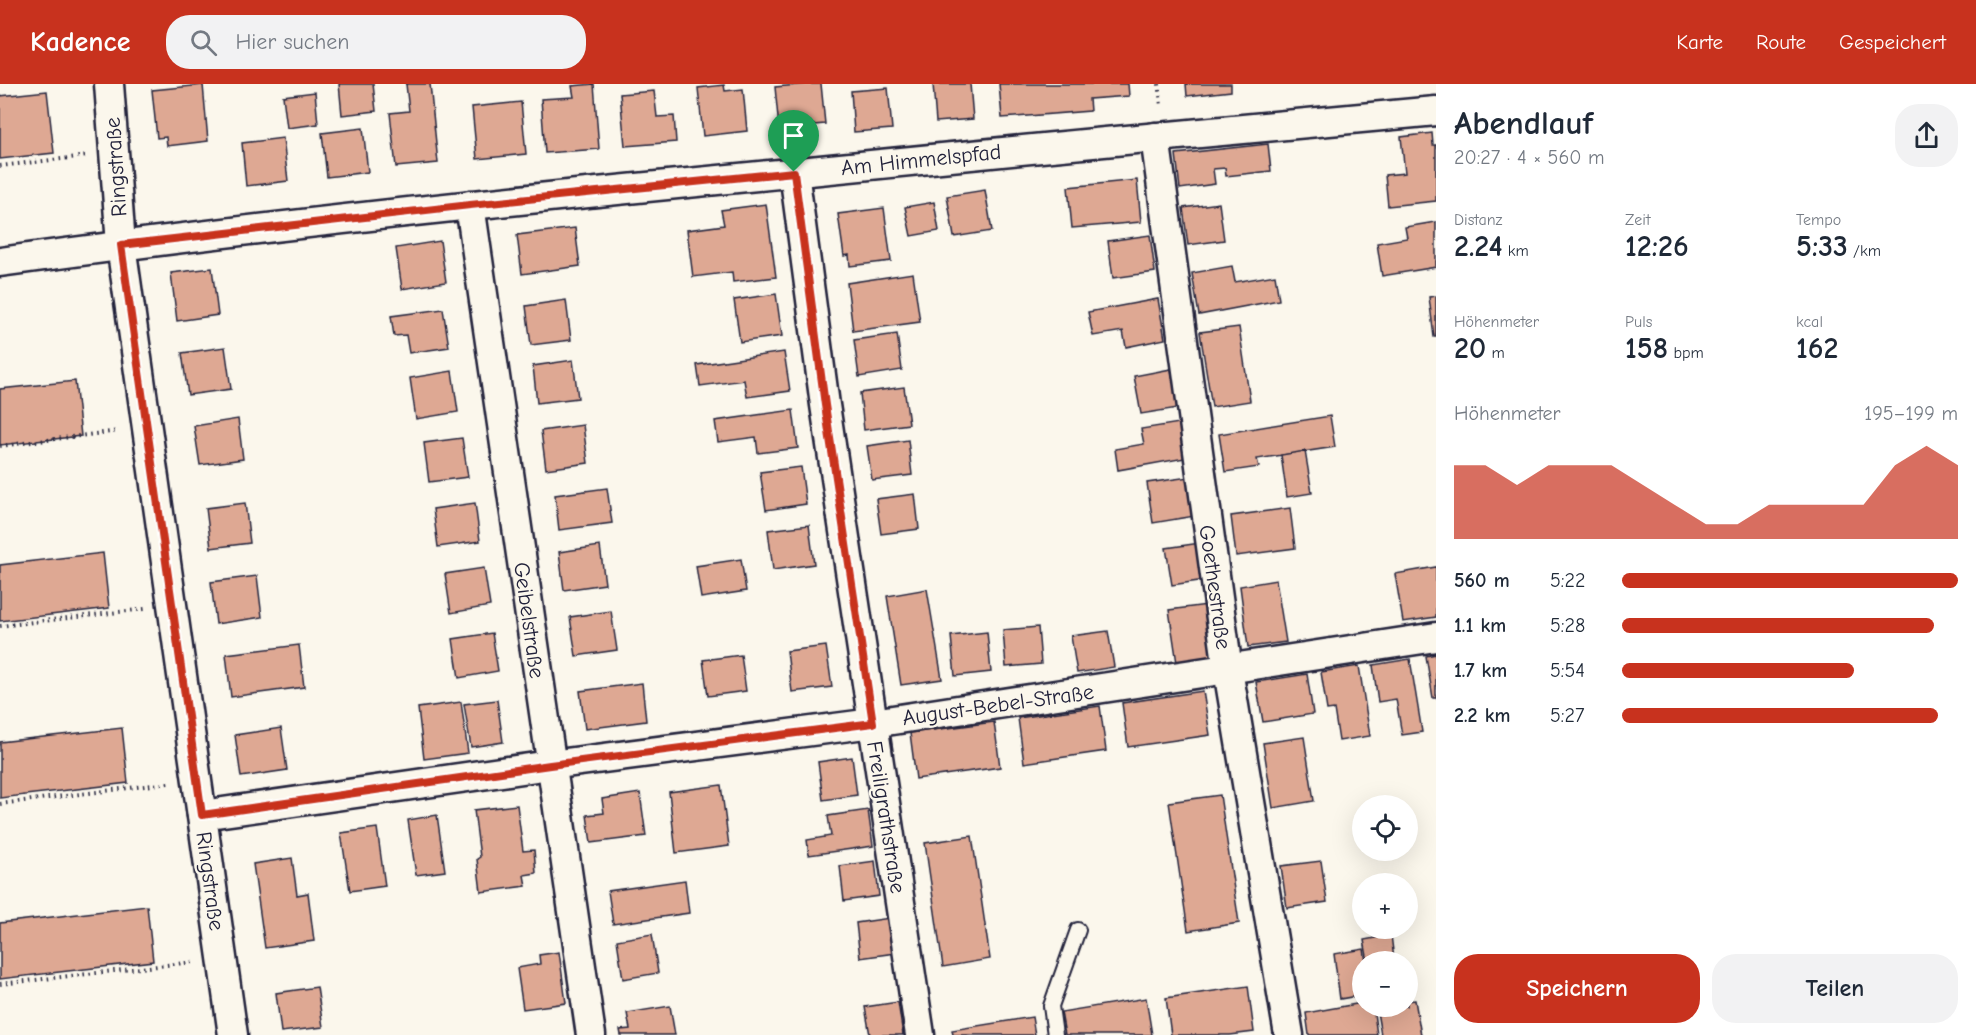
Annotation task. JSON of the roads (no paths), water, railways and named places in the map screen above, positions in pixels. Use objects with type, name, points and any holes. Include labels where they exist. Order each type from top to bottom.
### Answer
[{"type":"street","name":"Ringstraße","points":[[109,84],[121,245],[233,1035]]},
{"type":"street","name":"Am Himmelspfad","points":[[0,262],[121,245],[470,205],[1436,111]]},
{"type":"street","name":"Goethestraße","points":[[1155,137],[1228,670],[1289,1035]]},
{"type":"street","name":"Freiligrathstraße","points":[[794,172],[825,405],[920,1035]]},
{"type":"street","name":"Geibelstraße","points":[[470,205],[591,1035]]},
{"type":"street","name":"August-Bebel-Straße","points":[[202,815],[550,765],[873,723],[1436,637]]},
{"type":"lane","points":[[1055,1035],[1052,1006],[1078,930]]}]
